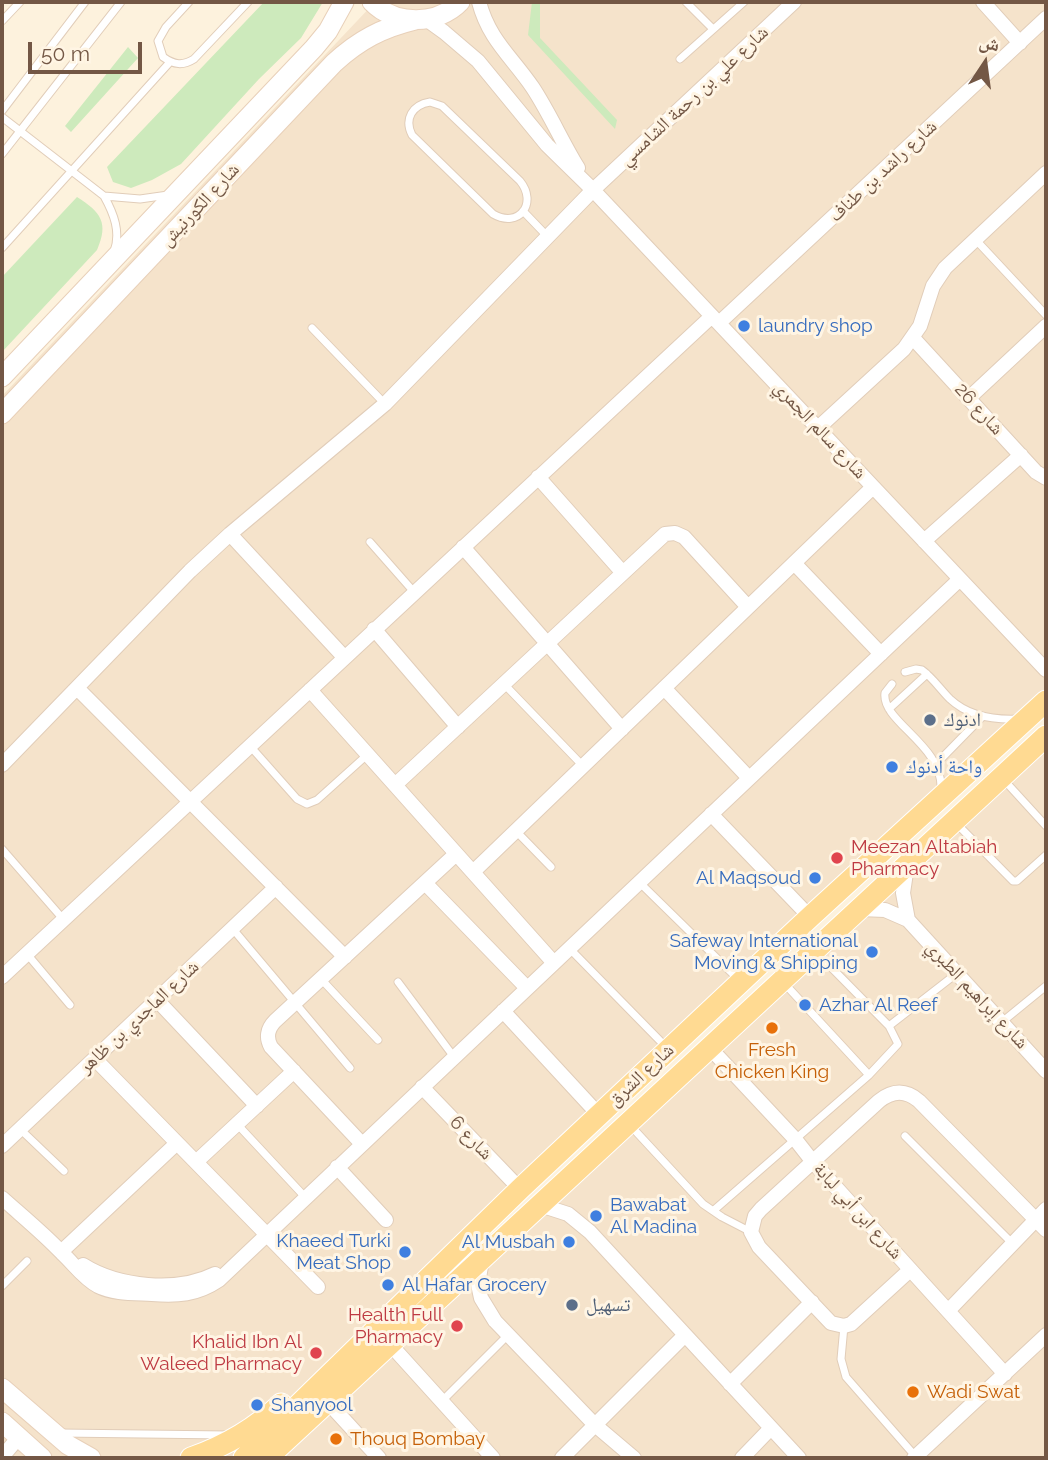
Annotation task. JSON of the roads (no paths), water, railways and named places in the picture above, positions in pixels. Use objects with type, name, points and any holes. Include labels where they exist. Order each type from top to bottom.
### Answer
[{"type":"main road","name":"شارع الكورنيش","points":[[2,378],[314,48],[328,31],[344,2]]},
{"type":"main road","points":[[372,2],[394,16],[420,20]]},
{"type":"main road","name":"شارع الكورنيش","points":[[2,414],[351,47],[392,25],[442,15],[460,2]]},
{"type":"main road","points":[[116,293],[134,263],[180,211],[180,202],[175,194]]},
{"type":"main road","name":"شارع الشرق","points":[[244,1458],[668,1049],[1046,701]]},
{"type":"main road","name":"شارع الشرق","points":[[267,1458],[1046,736]]},
{"type":"main road","points":[[191,1458],[218,1448],[264,1420],[416,1276],[448,1259]]},
{"type":"main road","points":[[283,1458],[447,1306],[465,1275]]},
{"type":"main road","points":[[2,1388],[68,1445],[91,1458]]},
{"type":"main road","points":[[2,1422],[41,1457]]},
{"type":"street","name":"شارع سالم الجمري","points":[[479,2],[490,32],[533,88],[562,142],[593,190]]},
{"type":"street","name":"شارع علي بن رحمة الشامسي","points":[[2,765],[181,581],[230,534],[384,404],[593,190],[794,2]]},
{"type":"street","points":[[983,2],[1020,43]]},
{"type":"street","name":"شارع راشد بن طناف","points":[[2,977],[538,477],[1046,18]]},
{"type":"street","name":"شارع سالم الجمري","points":[[420,20],[453,39],[478,61],[547,145],[593,190],[1046,670]]},
{"type":"street","points":[[818,428],[894,359],[913,338],[938,277],[1046,173]]},
{"type":"street","points":[[970,397],[1046,326]]},
{"type":"street","name":"شارع 26","points":[[913,338],[1036,472],[1046,478]]},
{"type":"street","points":[[925,541],[1021,455]]},
{"type":"street","points":[[538,477],[623,573]]},
{"type":"street","points":[[473,872],[873,487]]},
{"type":"street","points":[[395,785],[665,534],[675,533],[684,537],[748,607]]},
{"type":"street","points":[[230,534],[344,657]]},
{"type":"street","points":[[463,547],[622,729]]},
{"type":"street","points":[[794,563],[881,654]]},
{"type":"street","points":[[4,1204],[100,1287],[110,1290],[144,1288],[173,1296],[197,1292],[219,1280],[960,579]]},
{"type":"street","points":[[374,629],[458,727]]},
{"type":"street","points":[[664,688],[749,778]]},
{"type":"street","points":[[78,689],[345,957]]},
{"type":"street","points":[[310,690],[554,963]]},
{"type":"street","points":[[711,814],[810,918]]},
{"type":"street","points":[[362,1144],[271,1047],[267,1037],[271,1026],[456,853]]},
{"type":"street","points":[[907,865],[903,893],[908,920]]},
{"type":"street","points":[[425,883],[527,988]]},
{"type":"street","name":"شارع الماجدي بن ظاهر","points":[[2,1146],[276,887]]},
{"type":"street","name":"شارع إبراهيم الطبري","points":[[860,909],[885,910],[908,920],[1046,1071]]},
{"type":"street","points":[[157,1000],[257,1105]]},
{"type":"street","points":[[503,1011],[599,1115]]},
{"type":"street","name":"شارع ابن أبي لبابة","points":[[710,1048],[795,1139],[1004,1374]]},
{"type":"street","points":[[95,1059],[318,1287]]},
{"type":"street","points":[[196,1162],[294,1071]]},
{"type":"street","name":"شارع 6","points":[[422,1087],[520,1189]]},
{"type":"street","points":[[910,1270],[856,1320],[844,1326],[831,1323],[759,1247],[751,1232],[755,1216],[813,1161],[886,1096],[904,1093],[919,1101],[1043,1219],[1013,1244],[948,1311]]},
{"type":"street","points":[[61,1252],[177,1143]]},
{"type":"street","points":[[337,1167],[386,1220]]},
{"type":"street","points":[[540,1205],[554,1208],[580,1222],[799,1458]]},
{"type":"street","points":[[483,1258],[479,1270],[481,1298],[486,1310],[596,1425],[634,1458]]},
{"type":"street","points":[[730,1384],[812,1302]]},
{"type":"street","points":[[562,1458],[685,1335]]},
{"type":"street","points":[[915,1458],[1046,1335]]},
{"type":"street","points":[[398,1353],[493,1458]]},
{"type":"street","points":[[335,1410],[379,1458]]},
{"type":"street","points":[[742,1458],[771,1428]]},
{"type":"street","points":[[2,1457],[19,1437]]},
{"type":"lane","points":[[2,21],[20,2]]},
{"type":"lane","points":[[2,111],[85,2]]},
{"type":"lane","points":[[2,154],[121,2]]},
{"type":"lane","points":[[189,2],[160,33],[159,50],[170,62],[187,63],[194,59],[248,2]]},
{"type":"lane","points":[[686,2],[713,29]]},
{"type":"lane","points":[[680,59],[744,2]]},
{"type":"lane","points":[[2,248],[170,62]]},
{"type":"lane","points":[[430,102],[442,106],[520,181],[528,195],[523,211],[506,219],[493,214],[412,135],[408,123],[412,111],[430,102]]},
{"type":"lane","points":[[2,117],[104,196],[113,212],[117,229],[116,246],[110,263]]},
{"type":"lane","points":[[104,196],[140,199],[175,194]]},
{"type":"lane","points":[[523,211],[547,236]]},
{"type":"lane","points":[[975,239],[1046,315]]},
{"type":"lane","points":[[312,328],[384,404]]},
{"type":"lane","points":[[370,542],[414,592]]},
{"type":"lane","points":[[905,672],[916,669],[927,674],[961,708],[983,716],[1006,719],[1029,717]]},
{"type":"lane","points":[[889,709],[927,674]]},
{"type":"lane","points":[[504,684],[583,766]]},
{"type":"lane","points":[[892,684],[884,698],[889,709],[936,764],[941,786],[940,797]]},
{"type":"lane","points":[[936,764],[983,716]]},
{"type":"lane","points":[[250,747],[297,799],[307,804],[317,800],[368,755]]},
{"type":"lane","points":[[1002,778],[1046,826]]},
{"type":"lane","points":[[955,822],[1013,881],[1017,881],[1046,855]]},
{"type":"lane","points":[[516,831],[551,867]]},
{"type":"lane","points":[[2,849],[64,920]]},
{"type":"lane","points":[[639,882],[742,983]]},
{"type":"lane","points":[[232,928],[350,1068]]},
{"type":"lane","points":[[569,948],[668,1049]]},
{"type":"lane","points":[[713,1211],[869,1075],[898,1044],[889,1026],[815,951]]},
{"type":"lane","points":[[27,954],[71,1005]]},
{"type":"lane","points":[[889,1026],[957,973]]},
{"type":"lane","points":[[321,979],[378,1040]]},
{"type":"lane","points":[[782,981],[869,1075]]},
{"type":"lane","points":[[398,982],[454,1057]]},
{"type":"lane","points":[[1002,1022],[1046,986]]},
{"type":"lane","points":[[628,1123],[713,1211],[751,1232]]},
{"type":"lane","points":[[237,1124],[305,1197]]},
{"type":"lane","points":[[20,1129],[64,1171]]},
{"type":"lane","points":[[905,1136],[1013,1244]]},
{"type":"lane","points":[[2,1286],[26,1261]]},
{"type":"lane","points":[[844,1326],[841,1359],[846,1377],[915,1458]]},
{"type":"lane","points":[[442,1401],[509,1335]]},
{"type":"lane","points":[[53,1433],[242,1435]]},
{"type":"place","name":"laundry shop","points":[[744,326]]},
{"type":"place","name":"ادنوك","points":[[930,720]]},
{"type":"place","name":"واحة أدنوك","points":[[892,767]]},
{"type":"place","name":"Meezan Altabiah Pharmacy","points":[[837,858]]},
{"type":"place","name":"Al Maqsoud","points":[[815,878]]},
{"type":"place","name":"Safeway International Moving & Shipping","points":[[872,952]]},
{"type":"place","name":"Azhar Al Reef","points":[[805,1005]]},
{"type":"place","name":"Fresh Chicken King","points":[[772,1028]]},
{"type":"place","name":"Bawabat Al Madina","points":[[596,1216]]},
{"type":"place","name":"Al Musbah","points":[[569,1242]]},
{"type":"place","name":"Khaeed Turki Meat Shop","points":[[405,1252]]},
{"type":"place","name":"Al Hafar Grocery","points":[[388,1285]]},
{"type":"place","name":"تسهيل","points":[[572,1305]]},
{"type":"place","name":"Health Full Pharmacy","points":[[457,1326]]},
{"type":"place","name":"Khalid Ibn Al Waleed Pharmacy","points":[[316,1353]]},
{"type":"place","name":"Wadi Swat","points":[[913,1392]]},
{"type":"place","name":"Shanyool","points":[[257,1405]]},
{"type":"place","name":"Thouq Bombay","points":[[336,1439]]}]
